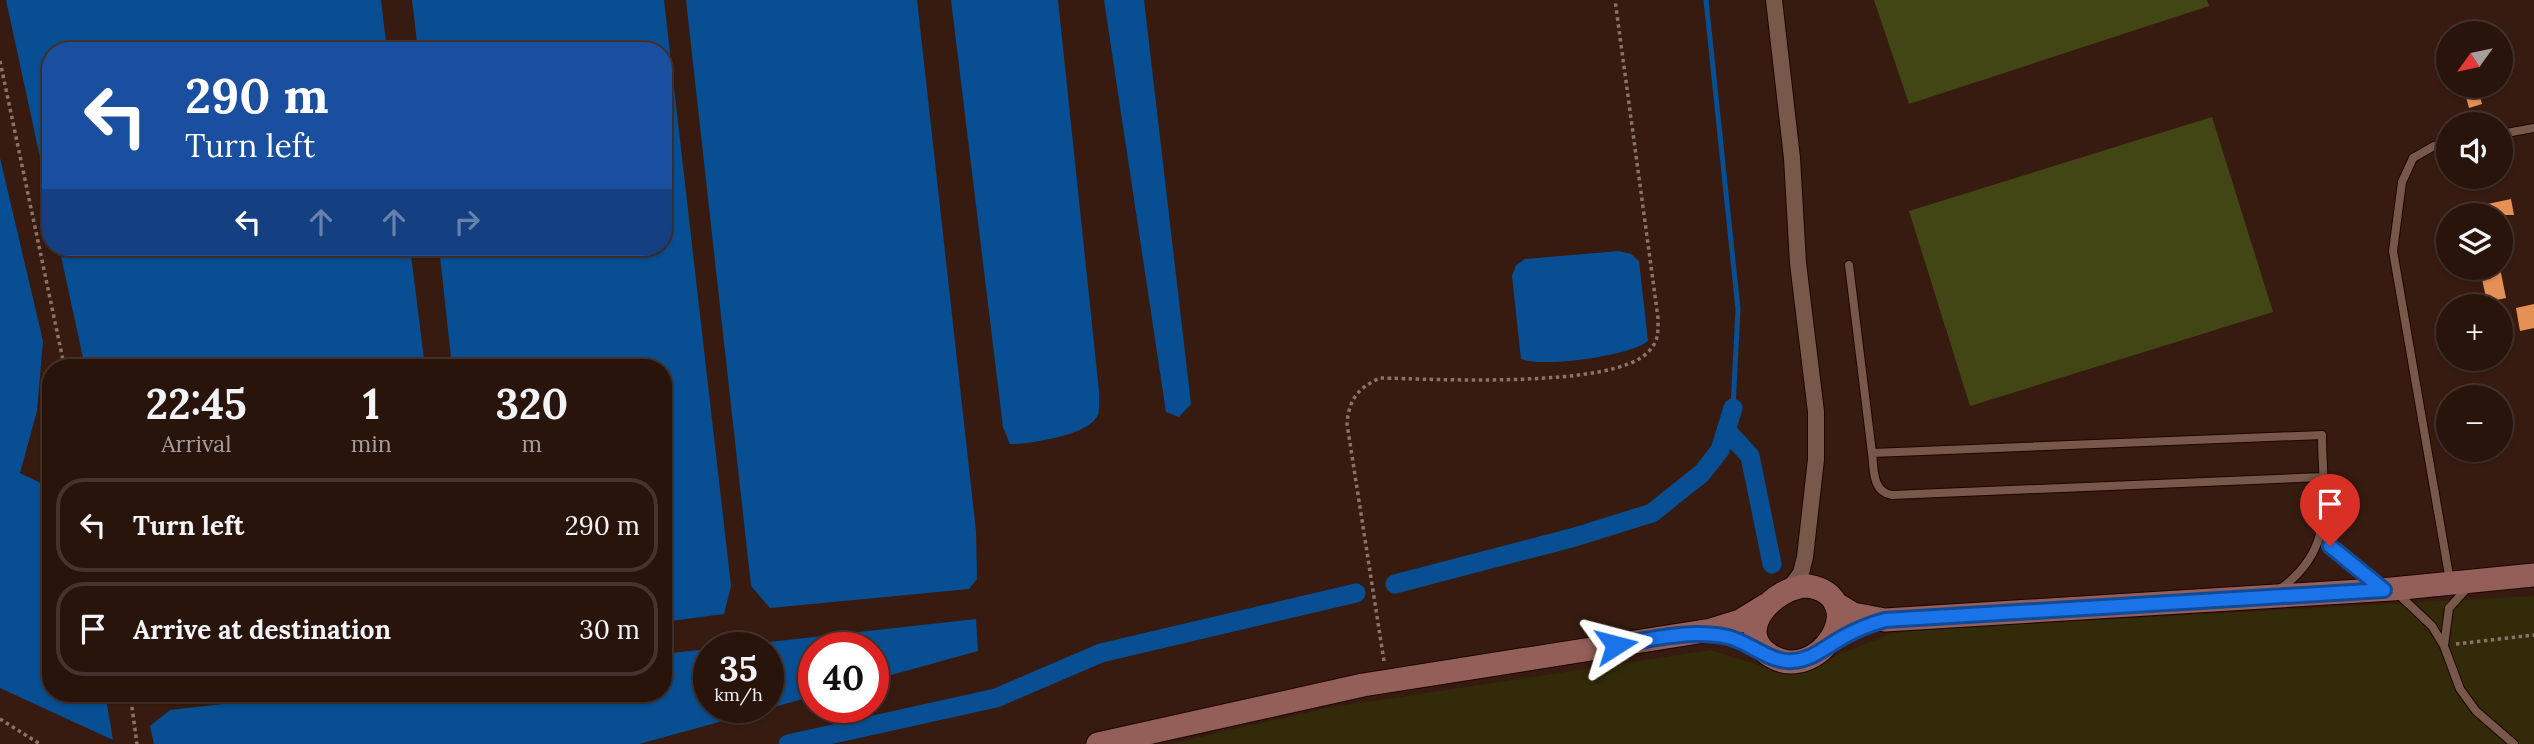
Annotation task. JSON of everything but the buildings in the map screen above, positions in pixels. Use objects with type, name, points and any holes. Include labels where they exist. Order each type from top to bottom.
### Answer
[{"type":"street","points":[[1098,744],[1388,680],[1692,633],[1730,624],[1789,589],[1801,573],[1805,557],[1816,459],[1816,412],[1798,263],[1792,158],[1773,0]]},
{"type":"street","points":[[1805,557],[1808,575],[1817,587],[1829,595],[1838,614],[1837,628],[1824,648]]},
{"type":"street","points":[[1835,603],[1853,614],[1885,620],[2388,590],[2534,575]]},
{"type":"street","points":[[1789,589],[1817,587]]},
{"type":"street","points":[[1766,605],[1758,619],[1757,634],[1766,652]]},
{"type":"street","points":[[1692,633],[1729,637],[1766,652],[1778,660],[1793,661],[1809,657],[1852,632],[1885,620]]},
{"type":"lane","points":[[2513,132],[2534,128]]},
{"type":"lane","points":[[2436,146],[2413,158],[2402,182],[2393,251],[2451,582]]},
{"type":"lane","points":[[1849,265],[1877,487],[1883,494],[2322,477]]},
{"type":"lane","points":[[1872,453],[2322,435],[2325,539],[2339,555],[2432,626],[2444,646],[2460,689],[2496,732],[2514,744]]},
{"type":"lane","points":[[2264,597],[2281,588],[2305,568],[2319,546],[2323,528]]},
{"type":"lane","points":[[2444,646],[2449,608],[2475,579]]},
{"type":"path","points":[[1388,680],[1347,424],[1353,397],[1366,384],[1380,378],[1530,379],[1620,369],[1647,354],[1658,339],[1658,318],[1615,0]]},
{"type":"path","points":[[0,61],[63,359]]},
{"type":"path","points":[[2444,646],[2534,635]]},
{"type":"path","points":[[131,702],[137,744]]},
{"type":"path","points":[[0,719],[40,744]]},
{"type":"green space","points":[[1874,0],[2207,0],[2209,6],[1909,104]]},
{"type":"green space","points":[[2212,117],[2273,312],[1970,406],[1909,211]]},
{"type":"sand","points":[[2534,596],[2534,744],[1170,744],[1327,708],[1711,650],[1774,670],[1795,672],[1893,633],[1930,629]]},
{"type":"water","points":[[6,0],[381,0],[386,42],[42,42],[42,166]]},
{"type":"water","points":[[412,0],[664,0],[669,42],[417,42]]},
{"type":"water","points":[[686,0],[917,0],[976,531],[977,579],[969,589],[770,608],[751,586]]},
{"type":"water","points":[[951,0],[1058,0],[1099,391],[1098,414],[1093,421],[1085,428],[1059,437],[1010,444],[1003,427]]},
{"type":"water","points":[[1104,0],[1144,0],[1191,404],[1179,417],[1166,412]]},
{"type":"water","points":[[672,70],[731,586],[724,614],[672,621],[672,359],[451,359],[440,256],[672,256]]},
{"type":"water","points":[[0,158],[43,341],[37,411],[20,473],[42,484],[42,702],[107,702],[113,740],[0,688]]},
{"type":"water","points":[[1619,251],[1631,254],[1639,261],[1648,341],[1624,351],[1586,359],[1547,362],[1521,359],[1512,276],[1516,265],[1525,259]]},
{"type":"water","points":[[61,256],[411,256],[424,359],[83,359]]},
{"type":"water","points":[[976,619],[978,651],[889,676],[889,632],[859,632]]},
{"type":"water","points":[[798,639],[798,700],[784,704],[784,640]]},
{"type":"water","points":[[693,651],[693,723],[716,723],[639,744],[154,744],[150,726],[170,710],[241,702],[672,702],[672,653]]},
{"type":"waterway","points":[[1706,0],[1738,309],[1733,408]]},
{"type":"waterway","points":[[1395,584],[1575,537],[1652,513],[1702,473],[1720,450],[1733,408]]},
{"type":"waterway","points":[[1726,430],[1750,456],[1772,564]]},
{"type":"waterway","points":[[788,744],[996,698],[1101,653],[1356,593]]},
{"type":"route","points":[[1616,645],[1692,633],[1710,634],[1738,640],[1778,660],[1793,661],[1809,657],[1852,632],[1885,620],[2384,590],[2330,546]]}]
